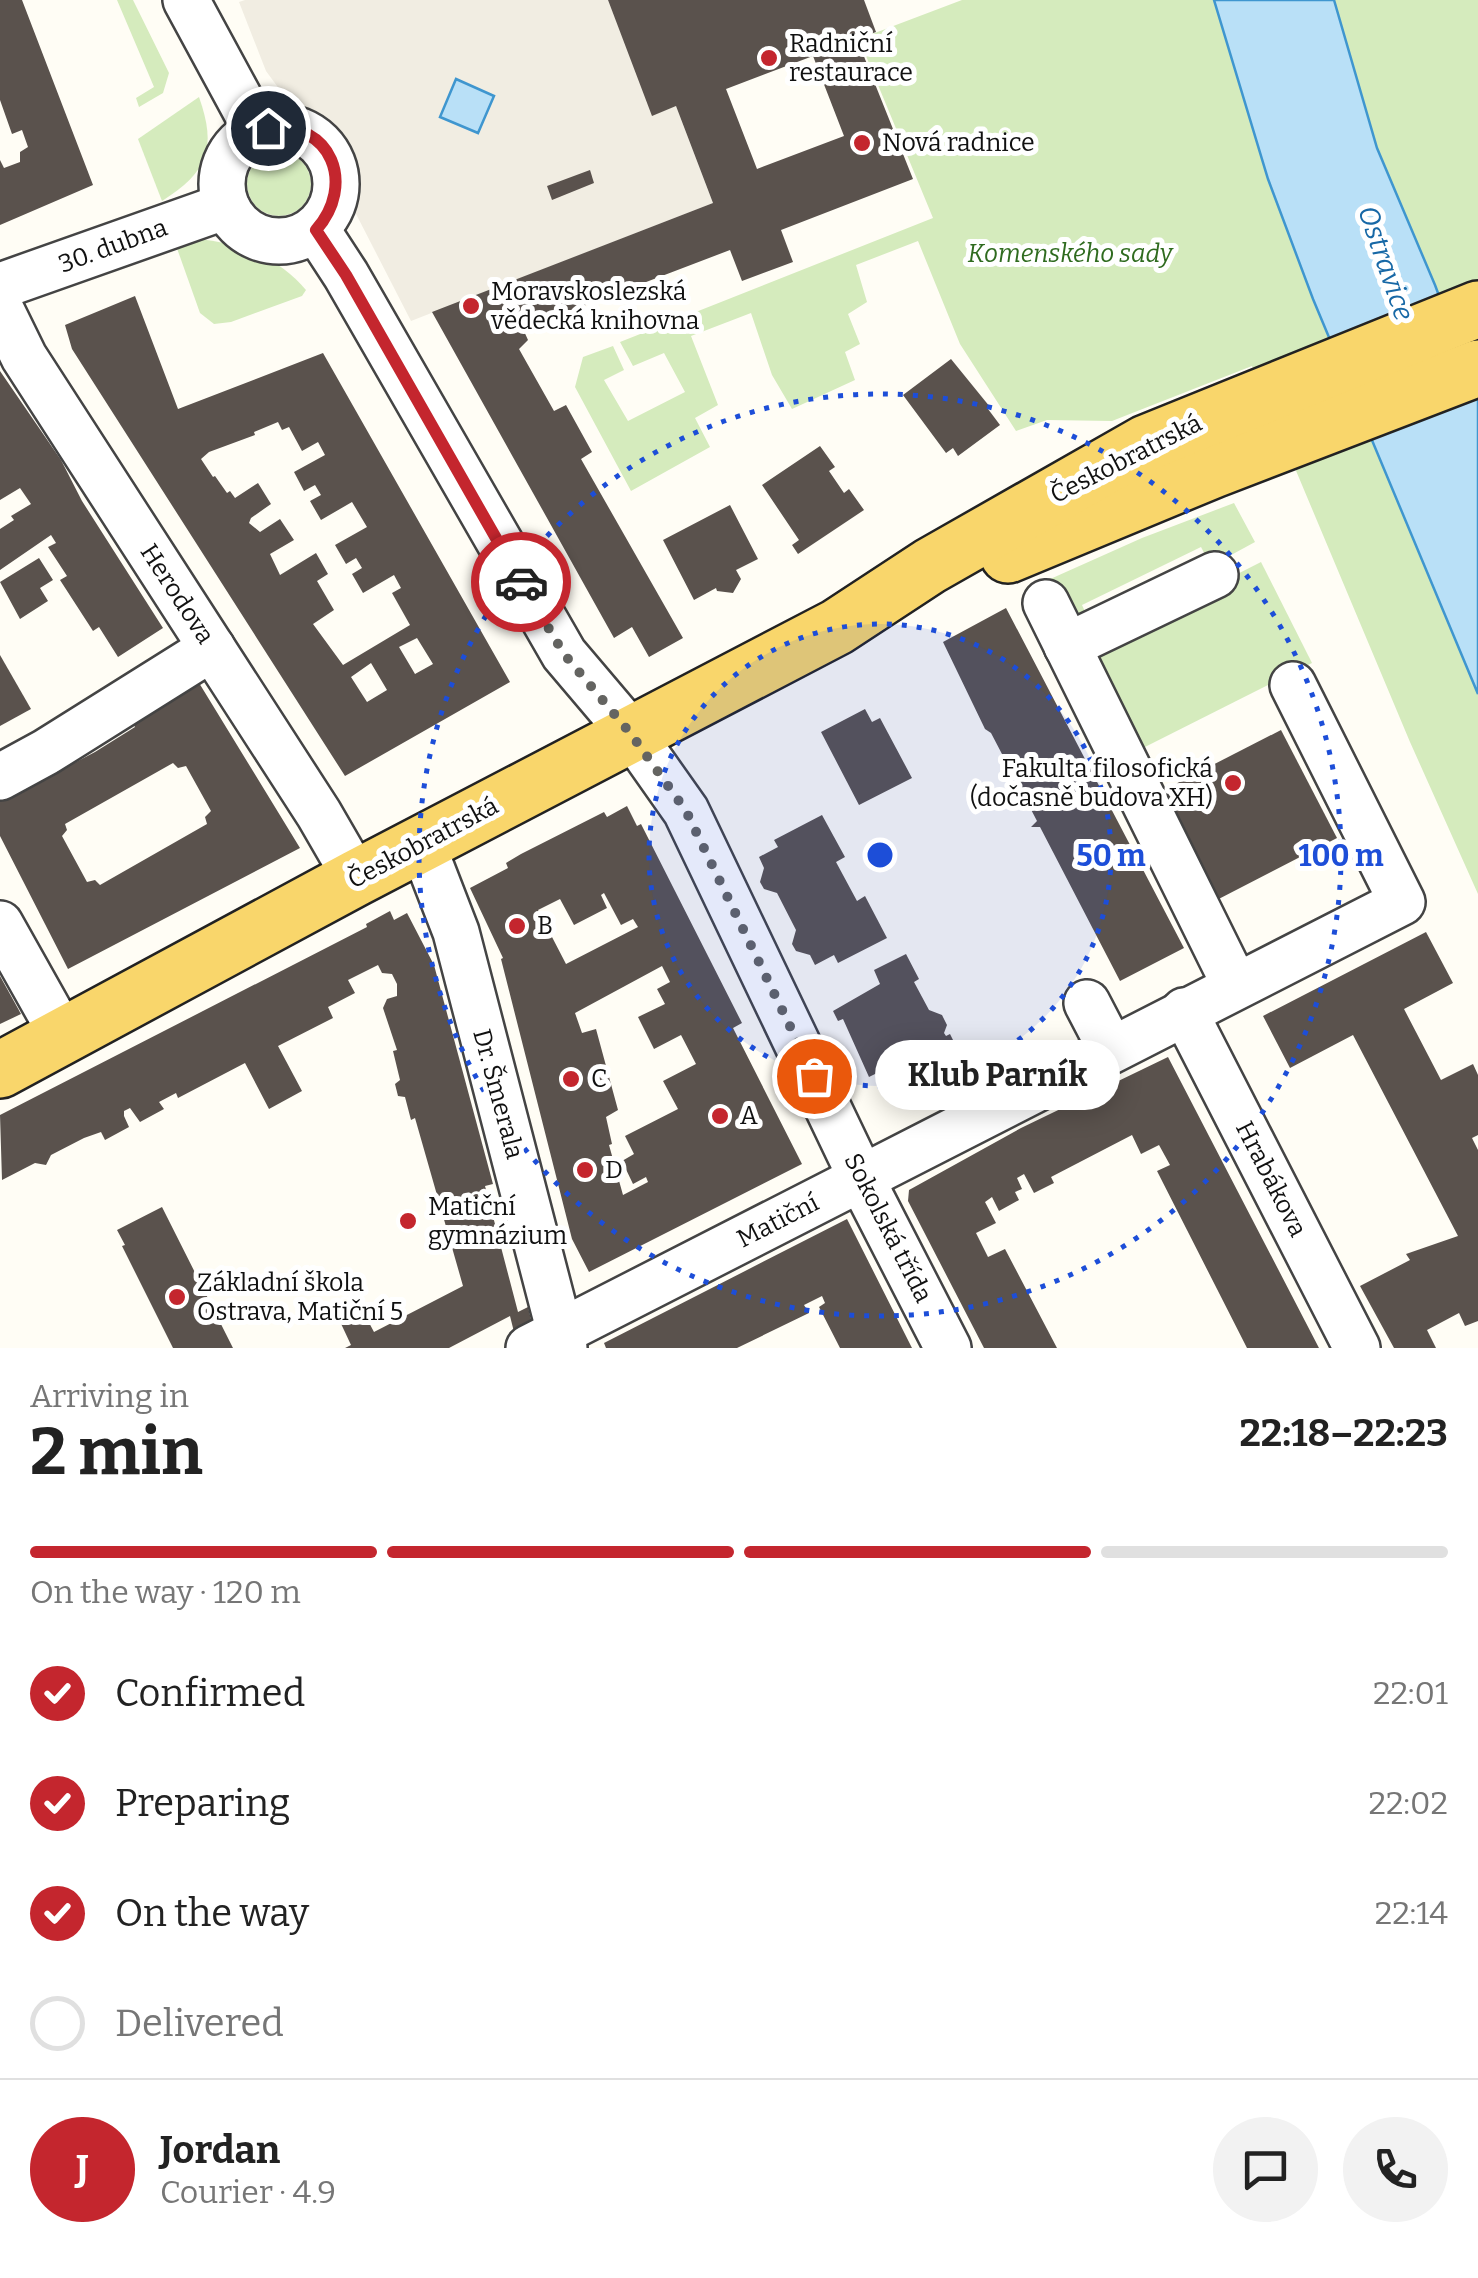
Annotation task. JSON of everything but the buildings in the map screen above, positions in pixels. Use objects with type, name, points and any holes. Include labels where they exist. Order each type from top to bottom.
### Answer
[{"type":"main road","name":"Českobratrská","points":[[1060,513],[1146,443],[1478,309]]},
{"type":"main road","name":"Českobratrská","points":[[0,1070],[356,878],[1060,513],[1213,470],[1478,368]]},
{"type":"street","points":[[186,0],[257,131]]},
{"type":"street","points":[[280,127],[301,131],[327,152],[336,173],[336,196],[316,230],[291,241],[268,241],[247,232],[226,206],[222,184],[226,162],[239,144],[257,131],[280,127]]},
{"type":"street","name":"30. dubna","points":[[0,286],[226,206]]},
{"type":"street","name":"Sokolská třída","points":[[316,230],[346,275],[564,654],[631,734],[686,811],[948,1348]]},
{"type":"street","name":"Herodova","points":[[0,308],[24,356],[356,878]]},
{"type":"street","points":[[1067,646],[1214,575]]},
{"type":"street","points":[[1046,603],[1235,985]]},
{"type":"street","points":[[0,777],[212,648]]},
{"type":"street","name":"Matiční","points":[[551,1343],[1184,1011],[1402,902],[1293,685]]},
{"type":"street","name":"Dr. Šmerala","points":[[422,844],[456,932],[551,1343]]},
{"type":"street","points":[[0,924],[64,1038]]},
{"type":"street","points":[[1087,1003],[1111,1049]]},
{"type":"street","name":"Hrabákova","points":[[1184,1011],[1357,1348]]},
{"type":"green space","points":[[117,0],[133,0],[169,73],[163,93],[139,107],[136,98],[154,87]]},
{"type":"green space","name":"Komenského sady","points":[[962,0],[1214,0],[1268,179],[1313,299],[1478,694],[1478,894],[1252,366],[1112,421],[1047,420],[1016,431],[960,344],[918,241],[856,265],[867,302],[848,314],[860,344],[845,352],[855,380],[792,409],[772,375],[751,313],[691,336],[718,405],[695,418],[710,447],[631,491],[575,387],[583,357],[613,346],[624,370],[604,380],[628,421],[685,392],[664,353],[633,366],[620,342],[933,218],[859,39]]},
{"type":"green space","points":[[1334,0],[1478,0],[1478,400],[1377,148]]},
{"type":"green space","points":[[199,97],[207,131],[204,157],[190,180],[162,201],[138,139]]},
{"type":"green space","points":[[279,152],[302,161],[311,184],[302,207],[279,216],[256,207],[247,184],[256,161]]},
{"type":"green space","points":[[184,238],[251,251],[281,267],[306,290],[302,296],[231,322],[214,324],[200,313],[174,240]]},
{"type":"green space","points":[[1234,503],[1255,542],[1211,566],[1201,547],[1082,605],[1091,625],[1075,633],[1048,580]]},
{"type":"green space","points":[[1261,562],[1312,663],[1133,753],[1082,653]]},
{"type":"shaded area","points":[[608,0],[653,115],[676,106],[713,203],[411,321],[354,210],[351,163],[343,144],[328,126],[288,101],[266,71],[239,2]]},
{"type":"water","name":"Ostravice","points":[[1214,0],[1334,0],[1377,148],[1478,400],[1478,694],[1313,299],[1268,179]]},
{"type":"water","points":[[456,79],[494,96],[478,133],[440,117]]},
{"type":"way so far","points":[[521,582],[564,654],[631,734],[686,811],[814,1076]]},
{"type":"place","name":"Radniční restaurace","points":[[769,58]]},
{"type":"place","name":"Nová radnice","points":[[862,143]]},
{"type":"place","name":"Moravskoslezská vědecká knihovna","points":[[471,306]]},
{"type":"place","name":"Fakulta filosofická (dočasně budova XH)","points":[[1233,783]]},
{"type":"place","name":"B","points":[[517,926]]},
{"type":"place","name":"Klub Parník","points":[[814,1076]]},
{"type":"place","name":"C","points":[[571,1079]]},
{"type":"place","name":"A","points":[[720,1116]]},
{"type":"place","name":"D","points":[[585,1170]]},
{"type":"place","name":"Matiční gymnázium","points":[[408,1221]]},
{"type":"place","name":"Základní škola Ostrava, Matiční 5","points":[[177,1297]]},
{"type":"route","points":[[268,128],[301,131],[327,152],[336,173],[336,196],[316,230],[346,275],[521,582]]}]
